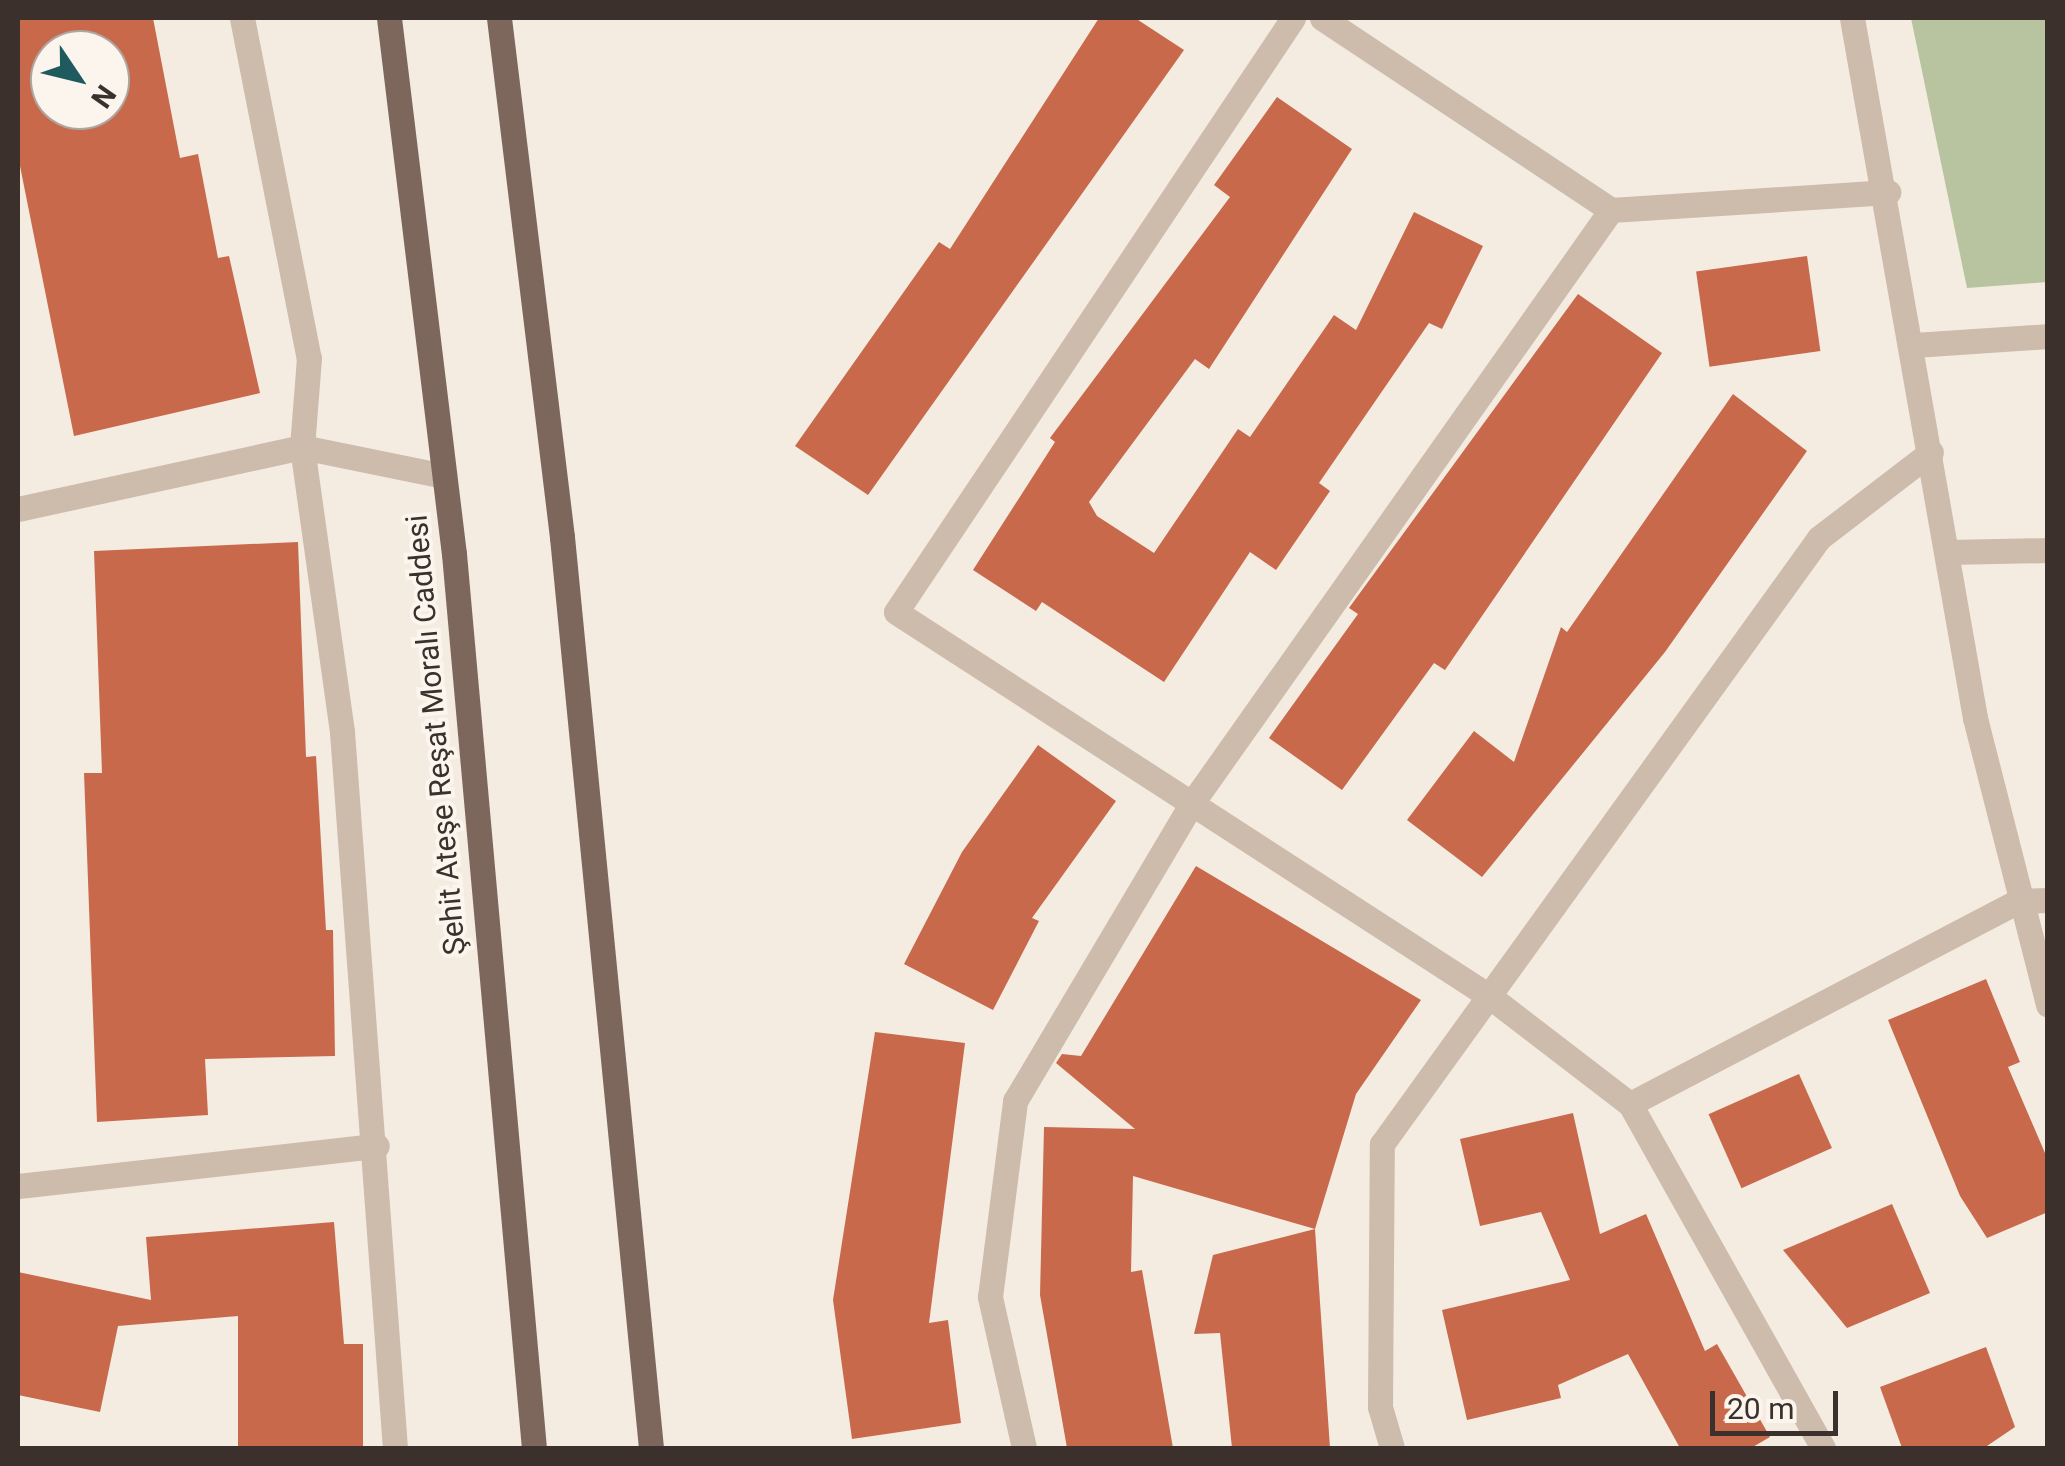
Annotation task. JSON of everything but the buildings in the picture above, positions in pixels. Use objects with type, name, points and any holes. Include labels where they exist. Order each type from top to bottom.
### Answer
[{"type":"main road","name":"Şehit Ateşe Reşat Moralı Caddesi","points":[[388,18],[444,476],[534,1448]]},
{"type":"main road","points":[[499,18],[562,537],[652,1448]]},
{"type":"street","points":[[242,18],[309,358],[302,447],[342,732],[378,1146],[395,1448]]},
{"type":"street","points":[[1293,18],[896,612],[1490,996],[1630,1104],[1823,1448]]},
{"type":"street","points":[[1322,18],[1611,210],[1888,192]]},
{"type":"street","points":[[1852,18],[1888,192],[1948,552],[2018,902],[2048,1006]]},
{"type":"street","points":[[1024,1448],[990,1297],[1015,1101],[1192,804],[1611,210]]},
{"type":"street","points":[[1914,345],[2048,336]]},
{"type":"street","points":[[18,509],[302,447],[444,476]]},
{"type":"street","points":[[1392,1448],[1380,1407],[1382,1144],[1820,538],[1931,452]]},
{"type":"street","points":[[1948,552],[2048,550]]},
{"type":"street","points":[[1630,1104],[2018,902],[2048,900]]},
{"type":"street","points":[[18,1186],[378,1146]]},
{"type":"green space","points":[[1911,18],[2047,18],[2047,282],[1967,288]]}]
